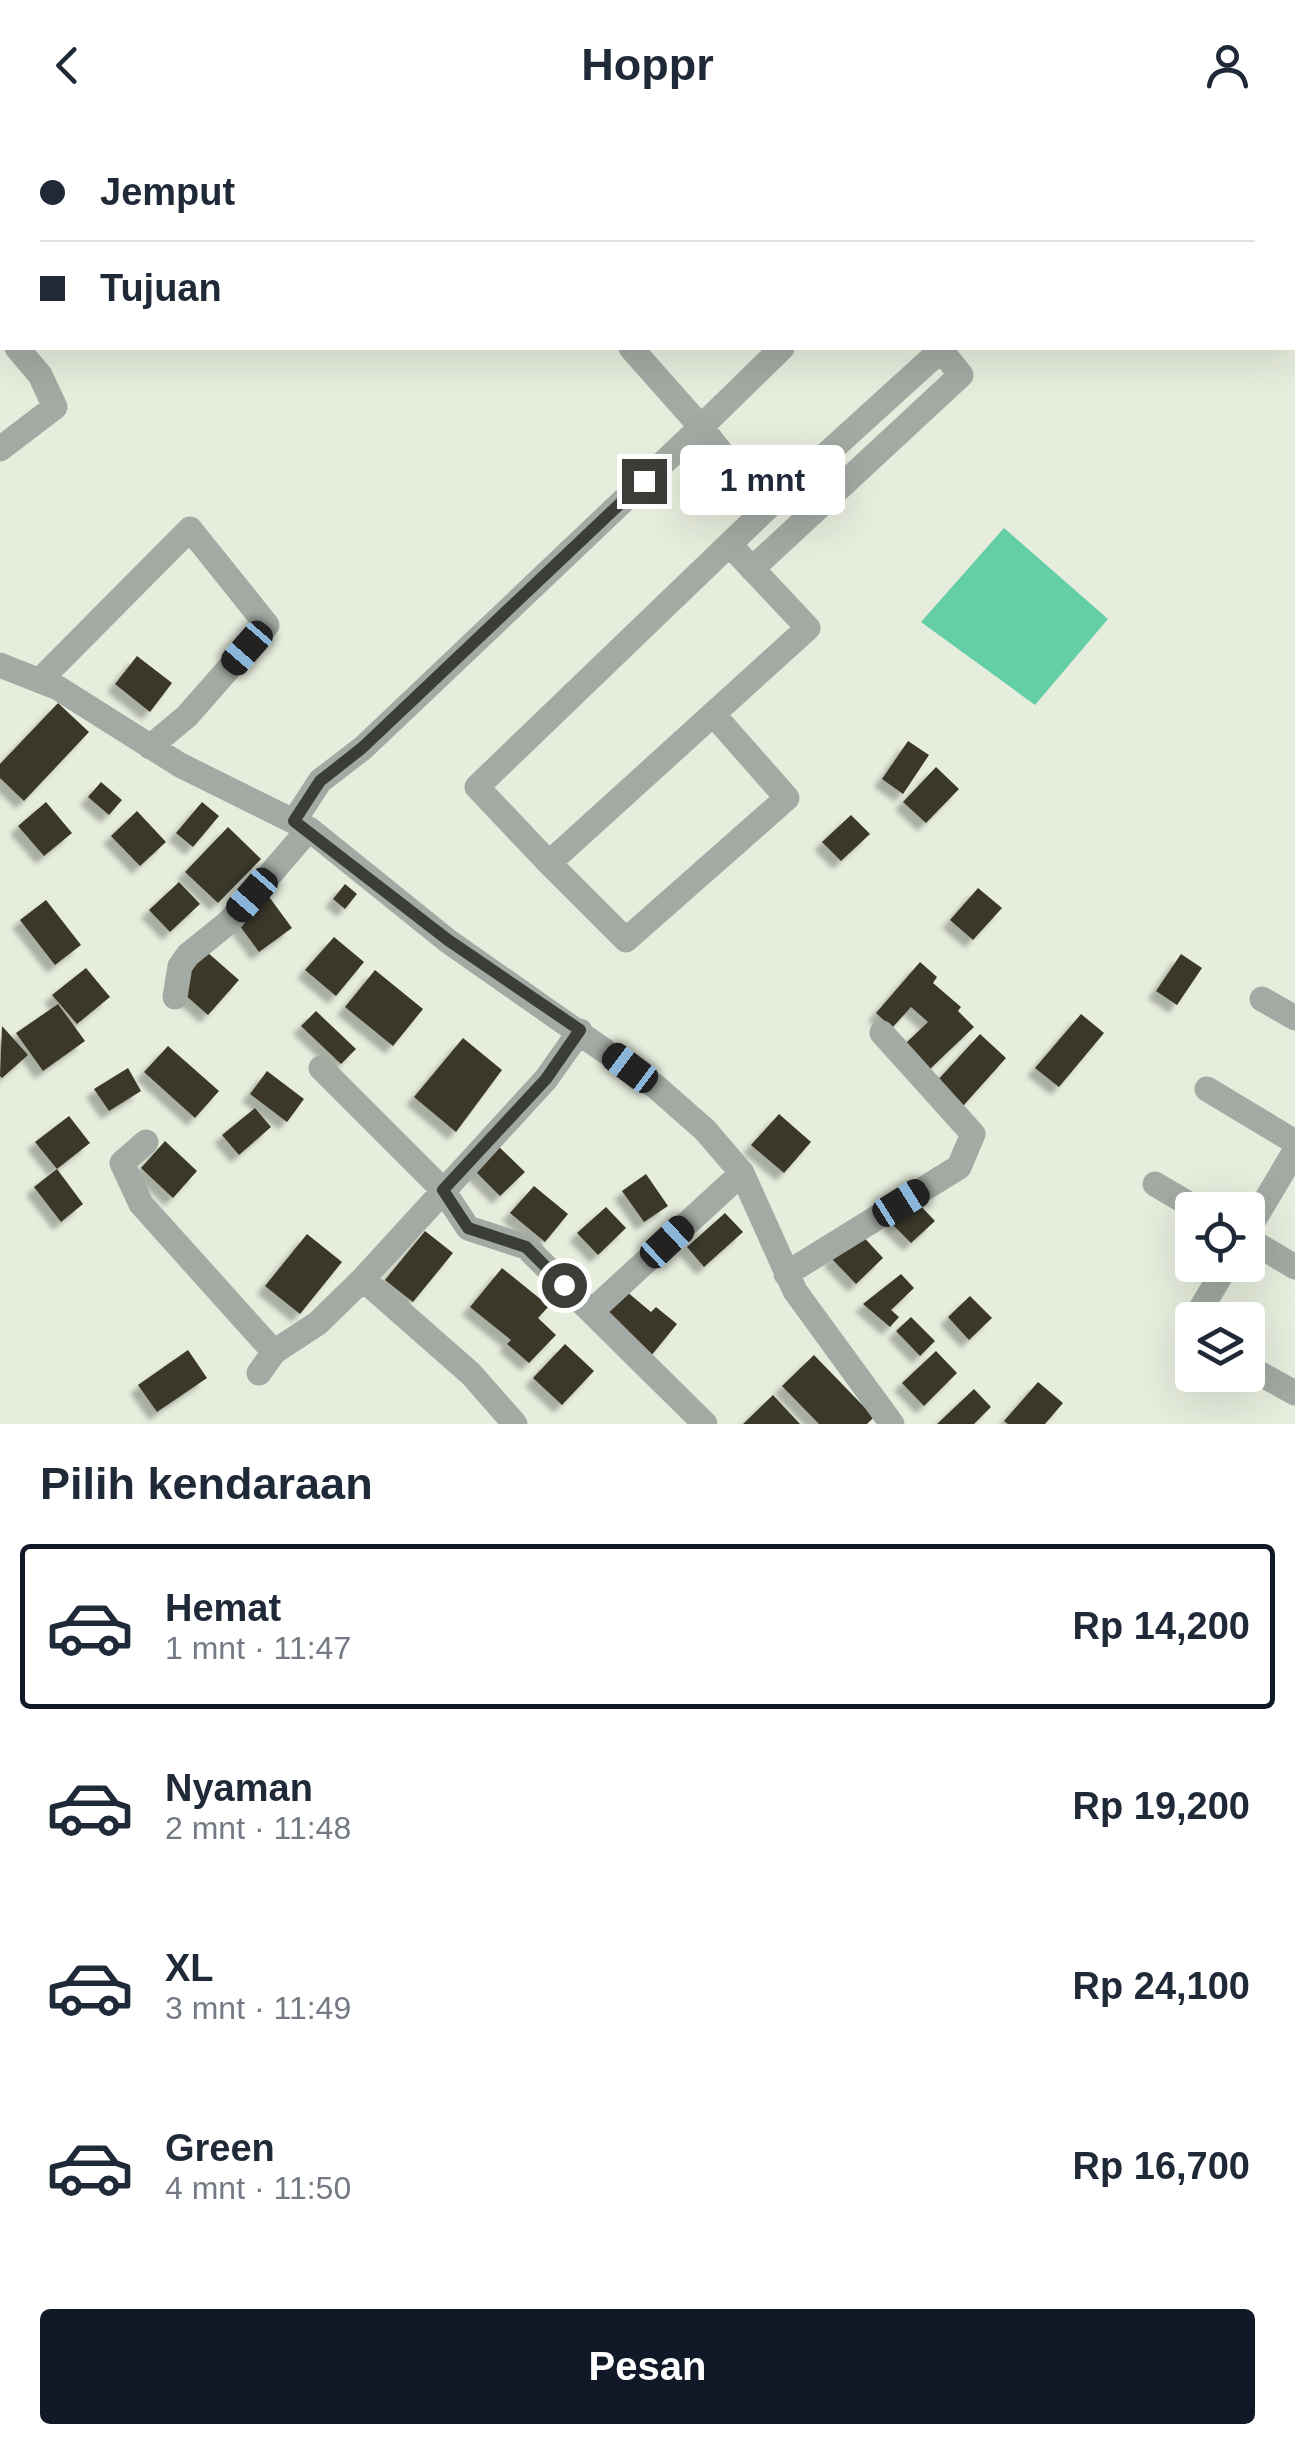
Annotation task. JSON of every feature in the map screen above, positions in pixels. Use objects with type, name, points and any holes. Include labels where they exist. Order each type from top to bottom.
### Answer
[{"type":"street","points":[[0,449],[55,406],[40,375],[19,350]]},
{"type":"street","points":[[633,350],[766,508]]},
{"type":"street","points":[[175,996],[180,966],[230,921],[302,825],[320,781],[362,748],[780,350]]},
{"type":"street","points":[[713,714],[787,798],[626,940],[477,787],[766,508],[941,350],[961,374],[752,569]]},
{"type":"street","points":[[40,680],[190,529],[267,625],[187,716],[150,748]]},
{"type":"street","points":[[550,864],[808,628],[730,545]]},
{"type":"street","points":[[0,665],[40,680],[150,748],[302,825],[448,940],[580,1030],[705,1130],[742,1173],[786,1274],[892,1424]]},
{"type":"street","points":[[1262,999],[1295,1018]]},
{"type":"street","points":[[146,1142],[126,1158],[121,1169],[141,1204],[267,1362],[318,1323],[363,1280],[546,1079],[580,1030]]},
{"type":"street","points":[[786,1274],[958,1167],[973,1134],[882,1033]]},
{"type":"street","points":[[320,1068],[443,1190],[468,1228],[526,1247],[704,1424]]},
{"type":"street","points":[[1207,1089],[1295,1142]]},
{"type":"street","points":[[1265,1201],[1295,1150]]},
{"type":"street","points":[[592,1311],[742,1173]]},
{"type":"street","points":[[1155,1184],[1175,1196]]},
{"type":"street","points":[[1265,1249],[1295,1267]]},
{"type":"street","points":[[363,1280],[471,1374],[515,1424]]},
{"type":"street","points":[[1265,1377],[1295,1394]]},
{"type":"shaded area","points":[[1004,528],[1108,619],[1035,705],[921,622]]},
{"type":"building","points":[[137,656],[172,683],[150,712],[115,684]]},
{"type":"building","points":[[58,703],[89,732],[24,801],[0,778],[0,764]]},
{"type":"building","points":[[908,741],[929,755],[903,794],[882,779]]},
{"type":"building","points":[[936,767],[959,789],[926,823],[903,802]]},
{"type":"building","points":[[101,782],[122,800],[109,815],[88,797]]},
{"type":"building","points":[[46,802],[72,833],[44,856],[18,826]]},
{"type":"building","points":[[202,802],[219,816],[193,847],[176,833]]},
{"type":"building","points":[[137,811],[166,842],[140,866],[111,836]]},
{"type":"building","points":[[851,815],[870,834],[841,861],[822,842]]},
{"type":"building","points":[[228,827],[261,859],[218,903],[185,872]]},
{"type":"building","points":[[179,882],[200,904],[170,932],[149,910]]},
{"type":"building","points":[[345,884],[357,894],[345,909],[333,899]]},
{"type":"building","points":[[978,888],[1002,908],[973,940],[950,920]]},
{"type":"building","points":[[267,894],[292,928],[259,952],[234,918]]},
{"type":"building","points":[[46,900],[81,945],[55,965],[20,920]]},
{"type":"building","points":[[334,937],[364,962],[336,996],[305,970]]},
{"type":"building","points":[[207,952],[239,980],[208,1015],[176,987]]},
{"type":"building","points":[[1181,954],[1202,968],[1177,1005],[1156,991]]},
{"type":"building","points":[[920,962],[937,977],[933,983],[961,1007],[958,1011],[974,1027],[930,1069],[906,1043],[928,1022],[911,1007],[892,1028],[876,1013]]},
{"type":"building","points":[[86,968],[110,997],[77,1024],[52,995]]},
{"type":"building","points":[[375,970],[423,1009],[393,1046],[345,1007]]},
{"type":"building","points":[[58,1004],[85,1041],[43,1071],[16,1033]]},
{"type":"building","points":[[316,1011],[356,1049],[341,1064],[301,1026]]},
{"type":"building","points":[[1081,1014],[1104,1033],[1059,1087],[1035,1068]]},
{"type":"building","points":[[2,1026],[28,1055],[2,1078],[0,1076]]},
{"type":"building","points":[[980,1034],[1006,1058],[963,1106],[936,1082]]},
{"type":"building","points":[[463,1038],[502,1070],[456,1132],[414,1097]]},
{"type":"building","points":[[168,1046],[219,1091],[195,1118],[144,1072]]},
{"type":"building","points":[[128,1068],[141,1091],[109,1111],[94,1089]]},
{"type":"building","points":[[267,1071],[304,1099],[287,1122],[250,1094]]},
{"type":"building","points":[[255,1108],[271,1127],[239,1155],[222,1135]]},
{"type":"building","points":[[779,1114],[811,1142],[784,1173],[751,1145]]},
{"type":"building","points":[[69,1116],[90,1143],[57,1169],[35,1142]]},
{"type":"building","points":[[165,1141],[197,1171],[173,1198],[141,1168]]},
{"type":"building","points":[[495,1143],[525,1172],[500,1196],[471,1167]]},
{"type":"building","points":[[57,1169],[83,1204],[61,1222],[34,1187]]},
{"type":"building","points":[[646,1174],[668,1206],[644,1222],[622,1191]]},
{"type":"building","points":[[534,1186],[568,1214],[545,1242],[510,1213]]},
{"type":"building","points":[[915,1200],[935,1221],[911,1243],[891,1223]]},
{"type":"building","points":[[606,1207],[626,1228],[598,1255],[577,1233]]},
{"type":"building","points":[[725,1213],[743,1232],[704,1267],[687,1247]]},
{"type":"building","points":[[425,1231],[453,1253],[413,1302],[385,1280]]},
{"type":"building","points":[[859,1232],[883,1258],[856,1284],[831,1258]]},
{"type":"building","points":[[307,1234],[342,1262],[300,1314],[265,1286]]},
{"type":"building","points":[[502,1268],[549,1306],[538,1318],[556,1335],[529,1363],[507,1344],[511,1340],[470,1307]]},
{"type":"building","points":[[901,1274],[914,1288],[891,1310],[899,1317],[890,1327],[863,1304]]},
{"type":"building","points":[[620,1286],[651,1312],[656,1307],[677,1324],[646,1362],[598,1313]]},
{"type":"building","points":[[970,1296],[992,1318],[969,1340],[948,1317]]},
{"type":"building","points":[[911,1317],[935,1341],[920,1356],[896,1331]]},
{"type":"building","points":[[565,1344],[594,1371],[562,1405],[533,1378]]},
{"type":"building","points":[[188,1350],[207,1378],[157,1412],[138,1385]]},
{"type":"building","points":[[936,1351],[957,1373],[924,1406],[902,1383]]},
{"type":"building","points":[[814,1355],[874,1417],[867,1424],[819,1424],[782,1386]]},
{"type":"building","points":[[1038,1382],[1063,1403],[1045,1424],[1004,1421]]},
{"type":"building","points":[[974,1389],[991,1407],[974,1424],[937,1424]]},
{"type":"building","points":[[773,1395],[800,1424],[743,1424]]},
{"type":"route","points":[[564,1285],[526,1247],[511,1238],[477,1234],[468,1228],[443,1190],[546,1079],[580,1030],[448,940],[294,821],[320,781],[362,748],[644,481]]}]
